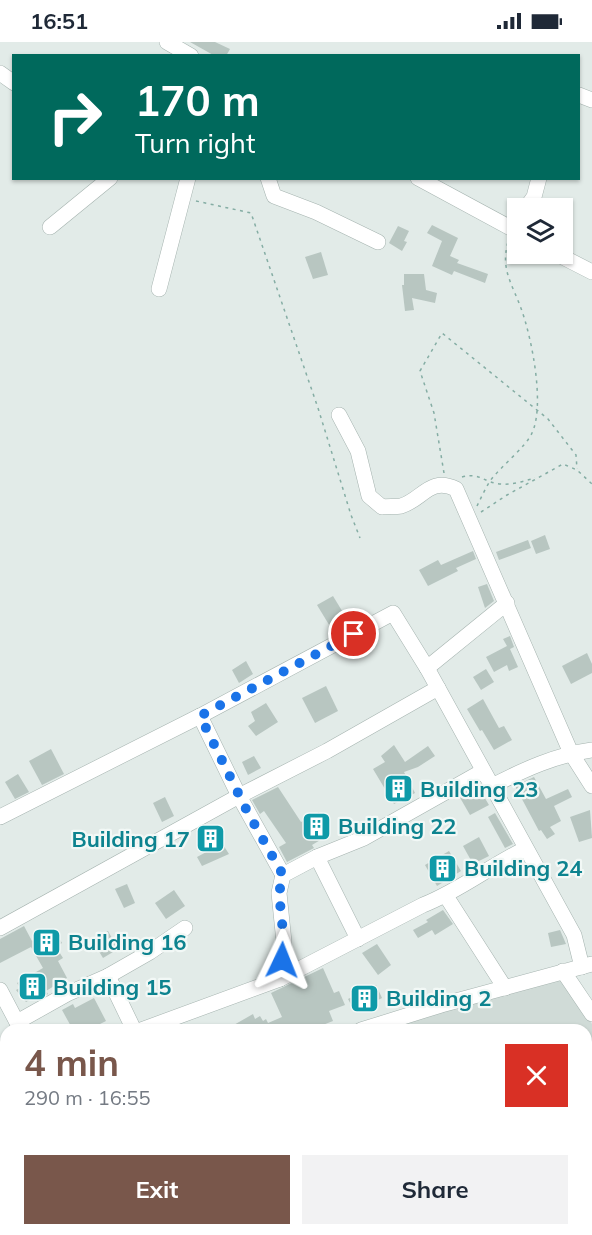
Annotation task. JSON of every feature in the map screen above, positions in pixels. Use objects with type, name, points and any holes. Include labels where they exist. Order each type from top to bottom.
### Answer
[{"type":"street","points":[[167,42],[188,54]]},
{"type":"street","points":[[50,227],[108,180]]},
{"type":"street","points":[[159,289],[188,180]]},
{"type":"street","points":[[269,180],[274,196],[316,212],[378,242]]},
{"type":"street","points":[[422,180],[507,222]]},
{"type":"street","points":[[533,198],[538,180]]},
{"type":"street","points":[[573,262],[592,272]]},
{"type":"street","points":[[339,415],[358,451],[369,496],[382,507],[401,506],[430,487],[446,484],[456,489],[571,753],[592,786]]},
{"type":"street","points":[[427,668],[507,603]]},
{"type":"street","points":[[0,817],[200,716],[393,613],[427,668],[574,935],[587,965],[382,1024]]},
{"type":"street","points":[[0,928],[239,796],[327,751],[438,688]]},
{"type":"street","points":[[200,716],[239,796],[283,875],[279,893],[284,942],[280,979]]},
{"type":"street","points":[[492,786],[538,763],[571,753],[592,750]]},
{"type":"street","points":[[283,875],[318,857],[364,838],[483,771]]},
{"type":"street","points":[[157,1024],[280,979],[423,905],[446,896],[525,849]]},
{"type":"street","points":[[318,857],[358,939]]},
{"type":"street","points":[[446,896],[505,988]]},
{"type":"street","points":[[22,1024],[67,994],[108,976],[150,952],[185,928]]},
{"type":"street","points":[[563,971],[592,1014]]},
{"type":"street","points":[[108,976],[131,1024]]},
{"type":"street","points":[[0,990],[18,1024]]},
{"type":"path","points":[[184,198],[251,213],[360,538]]},
{"type":"path","points":[[470,519],[490,481],[532,434],[537,410],[534,355],[523,313],[505,268],[507,249]]},
{"type":"path","points":[[538,477],[518,483],[500,484],[472,474],[459,477],[446,484],[434,413],[420,371],[442,333],[548,419],[576,455],[577,470]]},
{"type":"path","points":[[470,519],[562,464],[577,470],[592,484]]},
{"type":"shaded area","points":[[558,975],[592,1024],[402,1024]]},
{"type":"building","points":[[190,42],[215,42],[230,49],[227,54],[211,54]]},
{"type":"building","points":[[432,225],[458,238],[450,256],[459,260],[457,263],[488,274],[485,283],[454,271],[452,275],[432,266],[442,241],[427,233]]},
{"type":"building","points":[[398,226],[409,231],[402,251],[389,243]]},
{"type":"building","points":[[321,252],[328,275],[313,279],[305,257]]},
{"type":"building","points":[[404,274],[424,274],[426,290],[437,293],[435,303],[412,298],[414,310],[405,311],[402,285],[404,285]]},
{"type":"building","points":[[545,535],[550,549],[536,554],[531,541]]},
{"type":"building","points":[[528,540],[531,548],[499,560],[496,552]]},
{"type":"building","points":[[473,551],[476,559],[456,568],[458,571],[428,586],[419,570],[438,560],[441,565]]},
{"type":"building","points":[[487,584],[494,601],[485,608],[478,587]]},
{"type":"building","points":[[333,596],[347,619],[331,628],[317,605]]},
{"type":"building","points":[[510,636],[514,647],[510,649],[518,667],[509,671],[507,665],[494,672],[486,657],[507,646],[503,639]]},
{"type":"building","points":[[587,653],[592,664],[592,673],[571,684],[562,666]]},
{"type":"building","points":[[246,661],[253,674],[239,683],[232,670]]},
{"type":"building","points":[[486,669],[494,682],[481,690],[473,677]]},
{"type":"building","points":[[326,686],[338,711],[315,723],[302,698]]},
{"type":"building","points":[[483,699],[499,728],[504,726],[512,740],[494,750],[467,709]]},
{"type":"building","points":[[266,703],[278,722],[256,736],[248,726],[255,721],[251,712]]},
{"type":"building","points":[[394,745],[405,762],[428,746],[435,756],[418,767],[404,772],[415,793],[394,804],[373,769],[385,762],[381,756]]},
{"type":"building","points":[[51,749],[64,774],[42,785],[29,761]]},
{"type":"building","points":[[254,756],[261,768],[248,775],[242,762]]},
{"type":"building","points":[[18,774],[29,792],[15,799],[5,782]]},
{"type":"building","points":[[534,777],[546,799],[568,789],[572,797],[554,806],[561,821],[550,827],[555,834],[547,839],[541,830],[539,831],[515,786]]},
{"type":"building","points":[[477,785],[489,805],[470,815],[459,796]]},
{"type":"building","points":[[278,787],[301,822],[319,812],[330,831],[326,834],[327,836],[312,845],[314,848],[287,862],[279,847],[286,843],[264,811],[260,814],[252,800]]},
{"type":"building","points":[[165,797],[174,816],[162,822],[153,803]]},
{"type":"building","points":[[590,810],[592,838],[579,842],[570,817]]},
{"type":"building","points":[[495,813],[513,844],[505,848],[488,817]]},
{"type":"building","points":[[212,828],[229,854],[202,866],[197,857],[210,850],[201,834]]},
{"type":"building","points":[[479,837],[489,856],[473,864],[463,846]]},
{"type":"building","name":"Building 24","points":[[449,851],[461,871],[437,886],[425,865]]},
{"type":"building","points":[[127,884],[135,903],[124,908],[115,889]]},
{"type":"building","points":[[174,890],[185,906],[166,919],[155,903]]},
{"type":"building","points":[[443,910],[453,924],[435,935],[432,930],[418,938],[413,930]]},
{"type":"building","points":[[24,926],[32,941],[51,930],[53,933],[55,931],[62,943],[56,947],[63,958],[58,961],[67,978],[46,991],[48,994],[39,999],[37,996],[26,1002],[16,990],[20,988],[17,983],[43,968],[31,947],[0,963],[0,939]]},
{"type":"building","points":[[560,930],[566,944],[551,947],[548,933]]},
{"type":"building","name":"Building 16","points":[[108,931],[118,949],[103,958],[92,940]]},
{"type":"building","points":[[377,944],[391,965],[378,975],[362,953]]},
{"type":"building","points":[[323,968],[334,993],[339,991],[345,1005],[329,1011],[333,1021],[325,1024],[236,1024],[253,1014],[255,1019],[260,1016],[268,1023],[282,1017],[271,993]]},
{"type":"building","name":"Building 2","points":[[376,985],[382,998],[355,1012],[348,999]]},
{"type":"building","points":[[94,998],[106,1021],[100,1024],[70,1024],[62,1010],[73,1004],[75,1008]]},
{"type":"place","name":"Building 23","points":[[399,789]]},
{"type":"place","name":"Building 22","points":[[317,826]]},
{"type":"place","name":"Building 17","points":[[211,839]]},
{"type":"place","name":"Building 24","points":[[443,868]]},
{"type":"place","name":"Building 16","points":[[47,942]]},
{"type":"place","name":"Building 15","points":[[32,987]]},
{"type":"place","name":"Building 2","points":[[365,998]]},
{"type":"route","points":[[282,960],[284,942],[279,893],[283,875],[248,813],[200,716],[354,634]]}]
